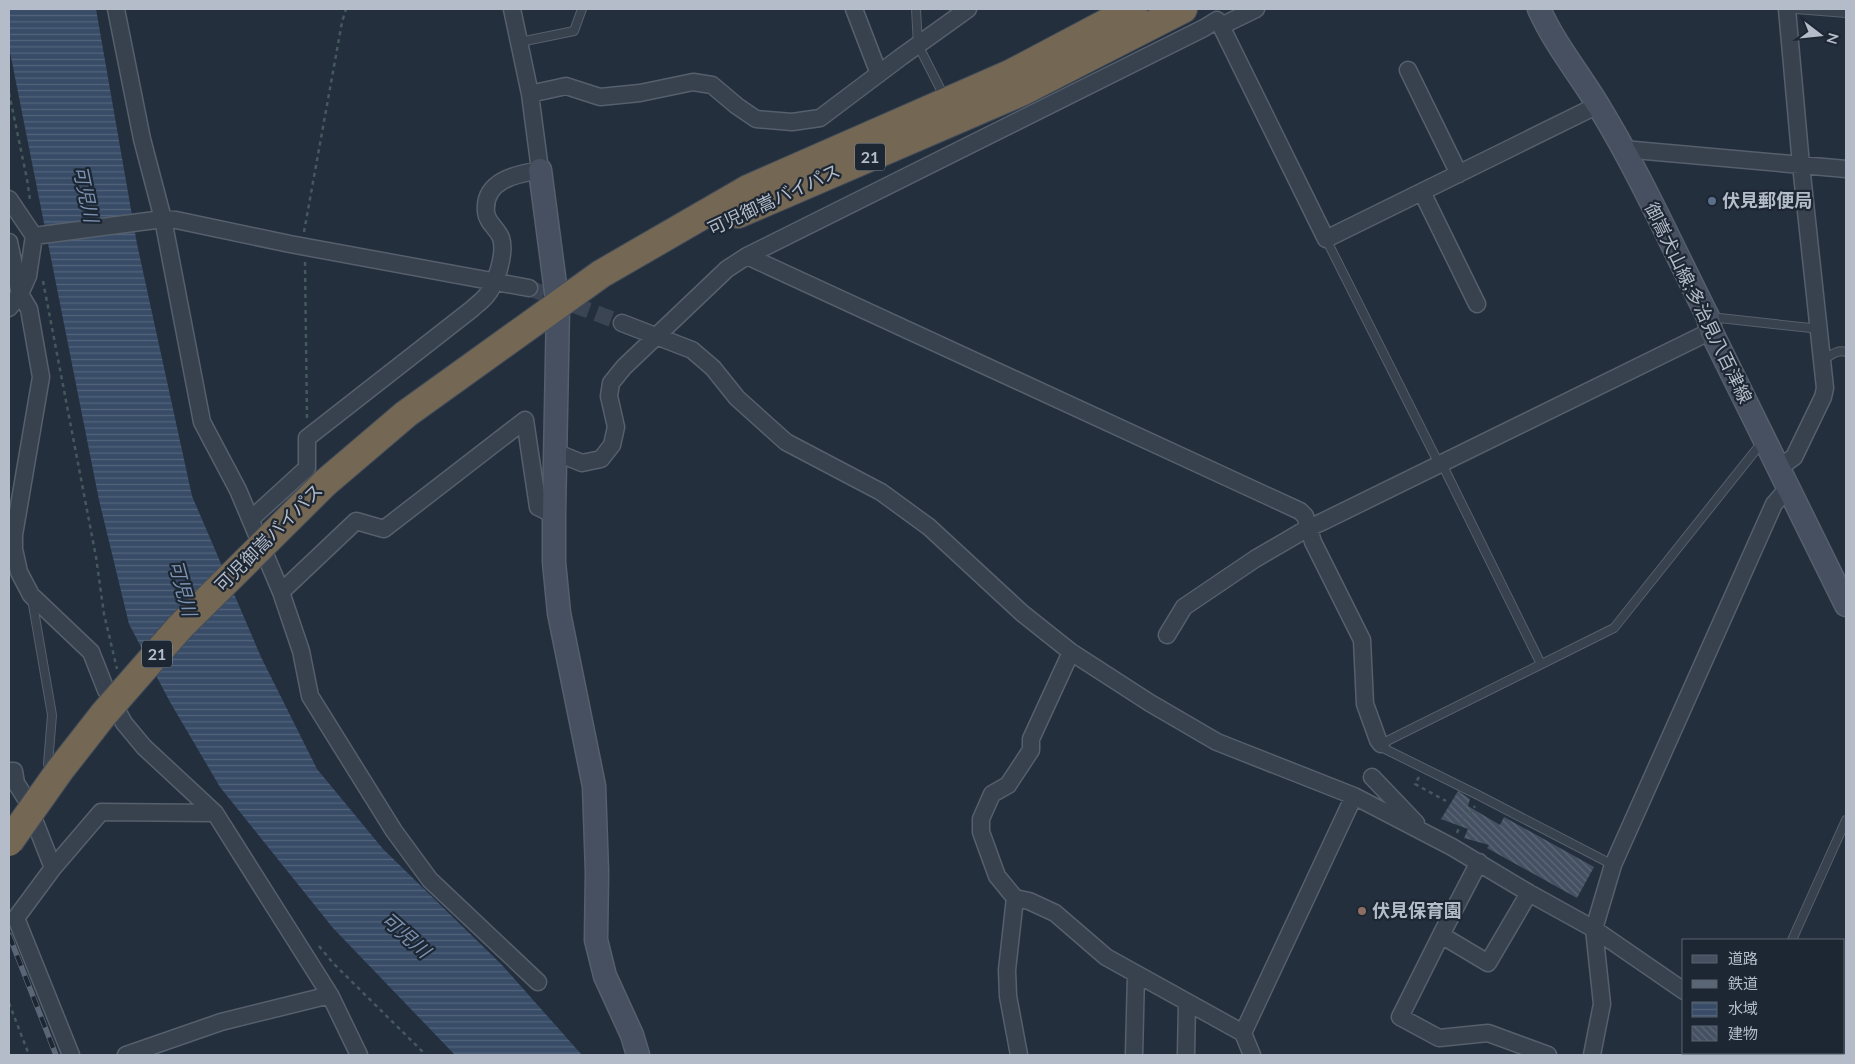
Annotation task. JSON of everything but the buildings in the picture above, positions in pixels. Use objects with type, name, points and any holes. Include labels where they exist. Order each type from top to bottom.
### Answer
[{"type":"highway","name":"可児御嵩バイパス","points":[[9,842],[60,770],[103,715],[180,627],[325,483],[406,414],[558,307],[601,274],[748,189],[1012,73],[1134,9]]},
{"type":"highway","name":"可児御嵩バイパス","points":[[558,307],[608,286],[730,217],[1021,92],[1183,9]]},
{"type":"street","points":[[116,9],[142,139],[163,219],[202,422],[238,490],[281,592],[301,651],[310,696],[394,830],[430,880],[538,982]]},
{"type":"street","points":[[512,9],[530,94],[558,307],[554,562],[559,613],[594,786],[597,872],[596,940],[605,976],[632,1035],[638,1055]]},
{"type":"street","points":[[854,9],[879,74]]},
{"type":"street","points":[[530,94],[566,86],[600,97],[640,93],[693,82],[712,85],[736,106],[756,119],[792,122],[820,118],[968,9]]},
{"type":"street","points":[[1221,26],[1256,9]]},
{"type":"street","name":"御嵩犬山線;多治見八百津線","points":[[1538,9],[1546,26],[1598,105],[1623,149],[1846,605]]},
{"type":"street","points":[[1592,1055],[1602,1004],[1594,929],[1613,865],[1784,478],[1823,397],[1825,388],[1824,360],[1801,165],[1787,9]]},
{"type":"street","points":[[555,452],[582,463],[601,459],[612,445],[616,427],[609,396],[612,383],[624,367],[656,335],[727,269],[747,256],[1204,28],[1216,20],[1221,26],[1326,239],[1598,105]]},
{"type":"street","points":[[1408,70],[1459,174]]},
{"type":"street","points":[[1623,149],[1846,168]]},
{"type":"street","points":[[251,519],[307,468],[307,438],[486,296],[495,281],[503,250],[501,237],[491,224],[486,212],[488,195],[497,184],[514,175],[540,170]]},
{"type":"street","points":[[1422,192],[1477,304]]},
{"type":"street","points":[[9,199],[34,236],[28,276],[20,294],[9,308]]},
{"type":"street","points":[[34,236],[163,219],[176,220],[529,288]]},
{"type":"street","points":[[9,242],[20,294],[29,309],[41,377],[14,535],[14,549],[19,572],[31,595],[91,652],[106,690],[120,714],[144,747],[215,813],[330,995],[359,1055]]},
{"type":"street","points":[[747,256],[1300,511],[1305,516],[1313,542],[1362,640],[1365,704],[1381,744]]},
{"type":"street","points":[[622,323],[692,350],[713,368],[738,398],[786,442],[881,492],[929,527],[1022,613],[1071,652],[1150,703],[1217,742],[1354,796],[1452,847],[1594,929],[1682,990]]},
{"type":"street","points":[[1167,635],[1184,606],[1255,559],[1308,528],[1442,464],[1710,324]]},
{"type":"street","points":[[281,592],[356,522],[384,529],[525,420],[538,507],[548,512],[554,512]]},
{"type":"street","points":[[1071,652],[1031,739],[1031,750],[1008,785],[992,794],[981,819],[980,832],[997,876],[1015,898],[1029,901],[1055,914],[1106,957],[1244,1033],[1252,1055]]},
{"type":"street","points":[[26,799],[48,764]]},
{"type":"street","points":[[9,771],[14,771],[16,783],[26,799],[53,868]]},
{"type":"street","points":[[1372,777],[1424,832]]},
{"type":"street","points":[[1244,1033],[1354,796]]},
{"type":"street","points":[[71,1055],[16,918],[53,868],[101,812],[215,813]]},
{"type":"street","points":[[1479,862],[1400,1018],[1439,1038],[1488,1033],[1548,1055]]},
{"type":"street","points":[[1442,935],[1488,963],[1529,893]]},
{"type":"street","points":[[1015,898],[1007,970],[1008,996],[1019,1055]]},
{"type":"street","points":[[1134,1055],[1136,974]]},
{"type":"street","points":[[126,1055],[221,1022],[330,995]]},
{"type":"street","points":[[1186,1055],[1187,1002]]},
{"type":"lane","points":[[520,42],[574,32],[582,9]]},
{"type":"lane","points":[[916,9],[918,45],[946,102]]},
{"type":"lane","points":[[1796,9],[1846,13]]},
{"type":"lane","points":[[1326,239],[1436,458],[1442,464],[1541,664]]},
{"type":"lane","points":[[1710,324],[1820,329]]},
{"type":"lane","points":[[1824,360],[1836,352],[1842,350],[1846,352]]},
{"type":"lane","points":[[1613,865],[1424,767],[1385,749],[1381,744],[1614,628],[1764,440]]},
{"type":"lane","points":[[31,595],[52,715],[48,764]]},
{"type":"lane","points":[[1792,939],[1846,820]]},
{"type":"path","points":[[307,438],[304,232],[342,22],[346,9]]},
{"type":"path","points":[[9,94],[27,179],[34,236]]},
{"type":"path","points":[[42,275],[96,557],[104,614],[117,670]]},
{"type":"path","points":[[1424,767],[1416,784],[1446,801]]},
{"type":"path","points":[[1452,847],[1464,815],[1471,812],[1478,795]]},
{"type":"path","points":[[316,942],[333,963],[426,1055]]},
{"type":"path","points":[[9,1004],[29,1055]]},
{"type":"water","name":"可児川","points":[[9,9],[96,9],[137,244],[192,496],[261,657],[317,769],[383,849],[501,964],[582,1055],[455,1055],[333,928],[220,787],[170,702],[129,624],[99,500],[9,47]]},
{"type":"tunnel","points":[[529,288],[622,323]]},
{"type":"railway","points":[[9,935],[56,1055]]},
{"type":"place","name":"伏見郵便局","points":[[1712,201]]},
{"type":"place","name":"伏見保育園","points":[[1362,911]]}]
